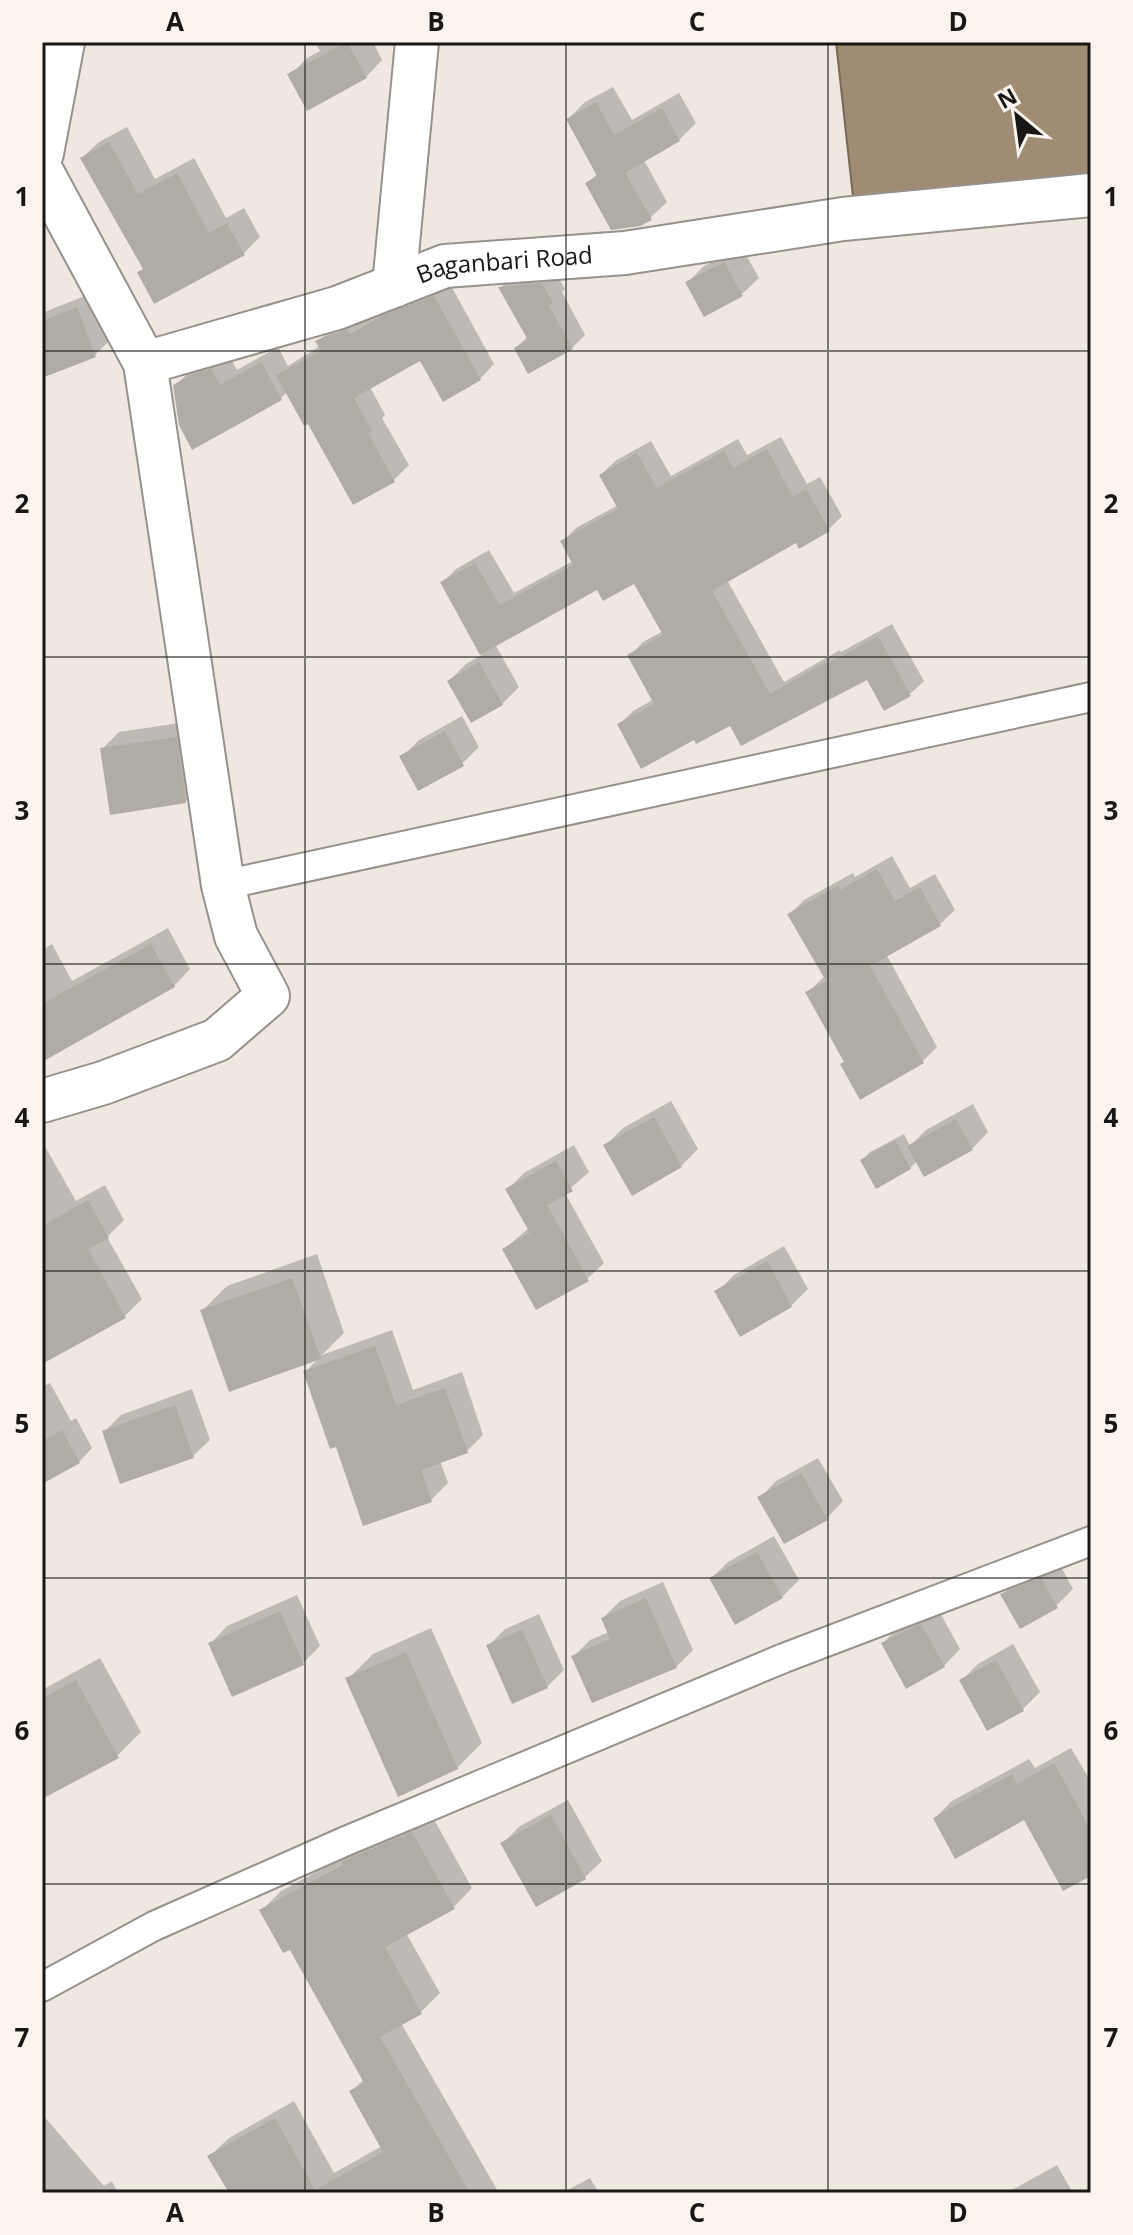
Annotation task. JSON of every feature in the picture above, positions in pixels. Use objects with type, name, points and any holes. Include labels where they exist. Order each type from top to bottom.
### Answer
[{"type":"street","points":[[42,153],[63,42]]},
{"type":"street","points":[[394,286],[417,42]]},
{"type":"street","points":[[42,172],[145,363],[223,885],[236,936],[268,996],[217,1040],[103,1083],[42,1101]]},
{"type":"street","name":"Baganbari Road","points":[[145,363],[337,308],[445,266],[625,253],[843,219],[1091,195]]},
{"type":"street","points":[[223,885],[1091,697]]},
{"type":"street","points":[[42,1987],[154,1926],[346,1841],[784,1658],[1091,1541]]},
{"type":"shaded area","points":[[836,42],[1091,42],[1091,188],[855,215]]},
{"type":"building","points":[[347,42],[367,78],[307,111],[287,74]]},
{"type":"building","points":[[596,102],[614,135],[662,108],[680,141],[625,173],[652,220],[640,226],[611,230],[585,183],[597,176],[566,119]]},
{"type":"building","points":[[109,142],[138,194],[177,173],[209,233],[227,223],[245,255],[154,304],[137,272],[143,269],[80,158]]},
{"type":"building","points":[[724,262],[743,296],[704,317],[685,282]]},
{"type":"building","points":[[542,283],[553,303],[549,306],[573,349],[528,374],[514,348],[528,340],[498,287]]},
{"type":"building","points":[[434,296],[481,380],[443,402],[420,361],[354,398],[372,431],[368,433],[395,482],[353,505],[308,424],[304,426],[276,375],[321,351],[315,341],[347,330],[350,334],[384,315]]},
{"type":"building","points":[[77,307],[96,357],[42,378],[42,321]]},
{"type":"building","points":[[261,362],[282,400],[192,450],[179,425],[173,385],[211,369],[220,385]]},
{"type":"building","points":[[767,449],[793,497],[806,489],[830,531],[799,549],[796,543],[712,591],[770,694],[878,636],[911,696],[884,711],[867,680],[741,746],[730,726],[696,744],[694,740],[641,769],[617,724],[654,704],[627,655],[663,635],[634,584],[603,601],[597,590],[480,655],[440,582],[475,563],[500,605],[573,565],[560,541],[618,509],[599,475],[637,453],[657,488],[724,451],[733,468]]},
{"type":"building","points":[[479,662],[503,705],[471,723],[447,681]]},
{"type":"building","points":[[445,731],[464,766],[418,791],[399,756]]},
{"type":"building","points":[[177,737],[186,803],[110,815],[100,748]]},
{"type":"building","points":[[877,869],[895,901],[920,887],[941,926],[870,966],[924,1063],[860,1100],[840,1064],[844,1062],[805,992],[826,981],[787,914]]},
{"type":"building","points":[[151,944],[175,987],[42,1062],[42,1004]]},
{"type":"building","points":[[654,1117],[682,1167],[632,1196],[603,1145]]},
{"type":"building","points":[[956,1119],[973,1150],[924,1177],[907,1146]]},
{"type":"building","points":[[895,1140],[911,1169],[876,1189],[860,1160]]},
{"type":"building","points":[[556,1161],[573,1191],[547,1205],[589,1281],[536,1310],[502,1249],[530,1233],[505,1189]]},
{"type":"building","points":[[88,1200],[109,1238],[88,1249],[126,1318],[42,1364],[42,1226]]},
{"type":"building","points":[[767,1261],[792,1307],[740,1337],[714,1291]]},
{"type":"building","points":[[292,1278],[321,1359],[229,1392],[200,1310]]},
{"type":"building","points":[[375,1346],[396,1405],[445,1388],[468,1453],[421,1470],[432,1502],[363,1526],[336,1447],[330,1449],[303,1371]]},
{"type":"building","points":[[175,1405],[194,1458],[120,1484],[102,1431]]},
{"type":"building","points":[[62,1430],[80,1463],[42,1484],[42,1441]]},
{"type":"building","points":[[801,1473],[828,1520],[784,1544],[757,1497]]},
{"type":"building","points":[[757,1552],[783,1598],[735,1625],[709,1578]]},
{"type":"building","points":[[1041,1578],[1058,1608],[1020,1629],[1000,1594]]},
{"type":"building","points":[[646,1598],[677,1668],[592,1703],[571,1656],[610,1639],[601,1618]]},
{"type":"building","points":[[280,1611],[304,1665],[232,1697],[208,1643]]},
{"type":"building","points":[[921,1624],[945,1667],[906,1689],[881,1643]]},
{"type":"building","points":[[522,1630],[548,1688],[512,1704],[486,1645]]},
{"type":"building","points":[[406,1652],[458,1769],[398,1797],[345,1678]]},
{"type":"building","points":[[996,1660],[1024,1711],[987,1731],[959,1680]]},
{"type":"building","points":[[76,1680],[119,1758],[42,1799],[42,1699]]},
{"type":"building","points":[[1054,1763],[1091,1830],[1091,1876],[1063,1891],[1024,1820],[955,1859],[933,1818],[1012,1774],[1017,1784]]},
{"type":"building","points":[[551,1815],[586,1879],[536,1907],[500,1843]]},
{"type":"building","points":[[412,1832],[455,1909],[385,1947],[422,2014],[380,2037],[470,2193],[229,2193],[207,2156],[275,2118],[315,2190],[383,2152],[349,2091],[364,2083],[290,1950],[283,1953],[259,1910],[343,1865],[341,1862]]}]
